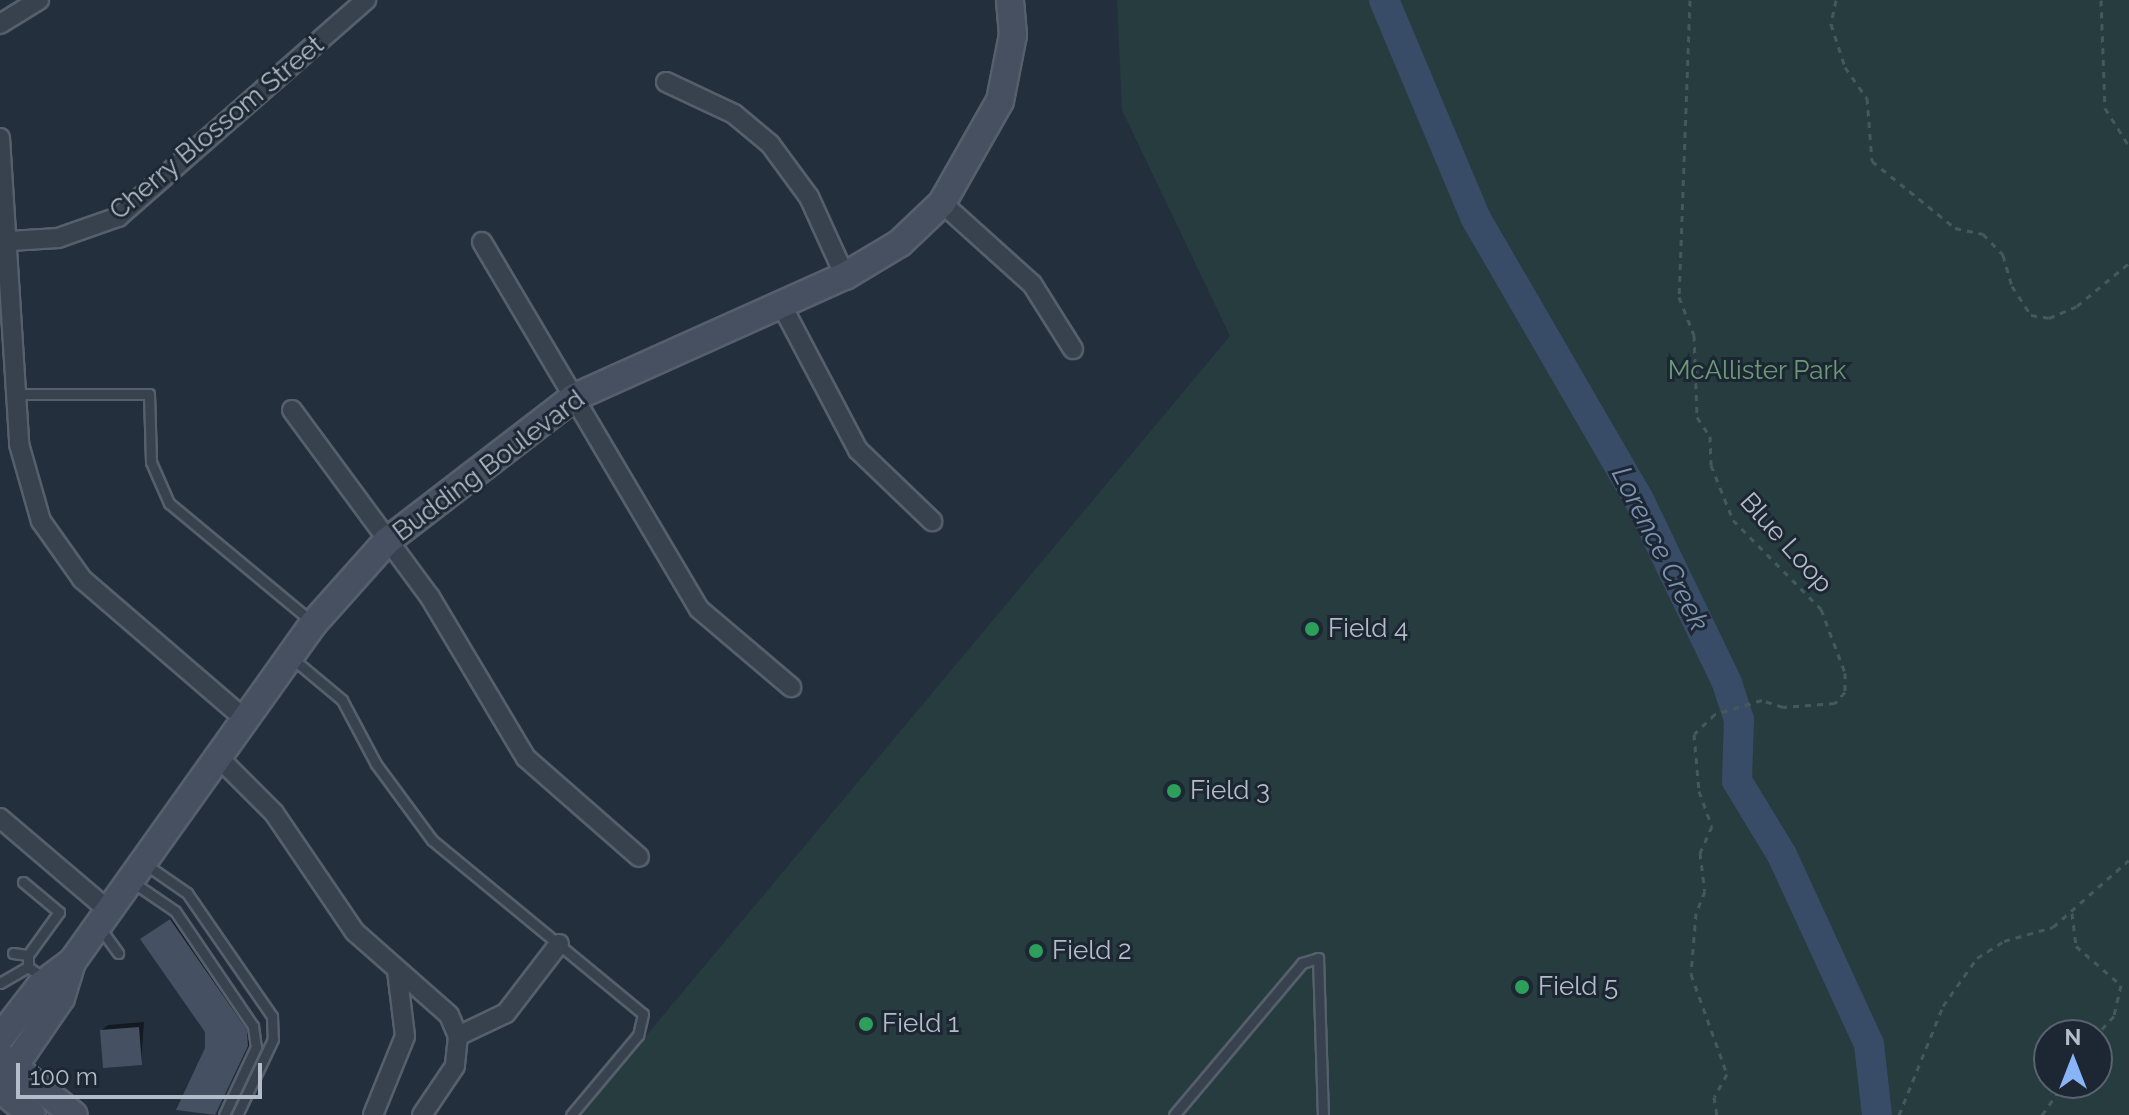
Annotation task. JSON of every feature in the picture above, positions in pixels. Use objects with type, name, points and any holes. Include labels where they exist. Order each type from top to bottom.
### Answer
[{"type":"street","points":[[0,24],[39,0]]},
{"type":"street","name":"Cherry Blossom Street","points":[[10,241],[79,234],[118,217],[366,0]]},
{"type":"street","name":"Budding Boulevard","points":[[4,1075],[61,998],[72,962],[290,656],[314,623],[387,541],[573,398],[845,276],[900,243],[942,203],[1000,101],[1013,35],[1010,0]]},
{"type":"street","points":[[666,82],[734,114],[770,144],[809,197],[845,276]]},
{"type":"street","points":[[0,138],[10,241],[16,394],[9,427],[32,499],[66,561],[245,719]]},
{"type":"street","points":[[942,203],[1032,284],[1073,349]]},
{"type":"street","points":[[482,242],[699,609],[791,687]]},
{"type":"street","points":[[781,304],[858,450],[932,521]]},
{"type":"street","points":[[292,410],[430,597],[526,758],[639,857]]},
{"type":"street","points":[[218,757],[274,813],[355,932],[397,971],[432,994],[458,1036],[455,1066],[422,1115]]},
{"type":"street","points":[[0,818],[103,918]]},
{"type":"street","points":[[458,1036],[506,1013],[559,944]]},
{"type":"street","name":"Budding Boulevard","points":[[0,1038],[38,974],[72,962]]},
{"type":"street","points":[[373,1115],[405,1036],[397,971]]},
{"type":"street","points":[[4,1075],[32,1115]]},
{"type":"street","points":[[4,1075],[74,1115]]},
{"type":"lane","points":[[16,394],[149,394],[151,462],[169,503],[314,623]]},
{"type":"lane","points":[[290,656],[342,700],[376,764],[432,840],[559,944],[645,1021],[571,1115]]},
{"type":"lane","points":[[136,871],[175,911],[253,1026],[256,1047],[224,1115]]},
{"type":"lane","points":[[136,871],[187,893],[272,1016],[273,1039],[237,1115]]},
{"type":"lane","points":[[23,882],[59,912],[28,955]]},
{"type":"lane","points":[[103,918],[118,953]]},
{"type":"lane","points":[[13,953],[28,955]]},
{"type":"lane","points":[[0,983],[38,974],[28,955]]},
{"type":"lane","points":[[1174,1115],[1302,963],[1318,958],[1323,1115]]},
{"type":"path","name":"Blue Loop","points":[[1690,0],[1679,297],[1694,335],[1697,417],[1710,436],[1711,465],[1733,520],[1821,609],[1845,673],[1845,692],[1835,703],[1783,707],[1762,700],[1715,714],[1694,734],[1699,791],[1712,826],[1700,853],[1705,891],[1691,974],[1727,1074],[1714,1097],[1717,1115]]},
{"type":"path","points":[[1836,0],[1831,24],[1845,67],[1867,98],[1872,161],[1924,207],[1955,228],[1983,234],[2003,255],[2012,286],[2031,315],[2049,318],[2077,306],[2129,263]]},
{"type":"path","points":[[2101,0],[2105,108],[2129,146]]},
{"type":"path","points":[[1899,1115],[1943,1006],[1977,958],[2072,913],[2129,860]]},
{"type":"path","points":[[2072,913],[2076,946],[2121,985],[2111,1019]]},
{"type":"green space","name":"McAllister Park","points":[[1117,0],[2129,0],[2129,1115],[580,1115],[1230,336],[1122,110]]},
{"type":"building","points":[[170,919],[247,1030],[248,1046],[215,1115],[176,1110],[205,1048],[205,1032],[140,939]]},
{"type":"building","points":[[139,1027],[142,1065],[103,1068],[100,1030]]},
{"type":"waterway","name":"Lorence Creek","points":[[1384,0],[1475,217],[1640,502],[1727,683],[1739,720],[1737,781],[1782,855],[1869,1044],[1877,1115]]},
{"type":"place","name":"Field 4","points":[[1312,629]]},
{"type":"place","name":"Field 3","points":[[1174,791]]},
{"type":"place","name":"Field 2","points":[[1036,951]]},
{"type":"place","name":"Field 5","points":[[1522,987]]},
{"type":"place","name":"Field 1","points":[[866,1024]]}]
